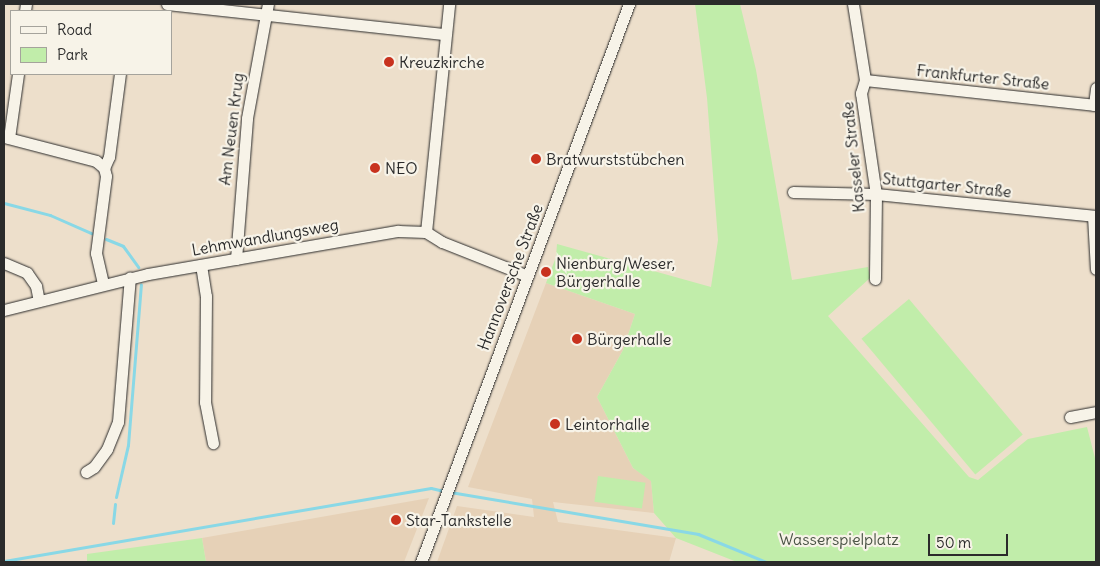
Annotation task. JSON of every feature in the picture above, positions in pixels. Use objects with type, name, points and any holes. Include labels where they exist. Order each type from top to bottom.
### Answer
[{"type":"street","points":[[167,4],[445,34]]},
{"type":"street","name":"Am Neuen Krug","points":[[236,258],[247,118],[268,4]]},
{"type":"street","points":[[426,232],[449,4]]},
{"type":"street","name":"Hannoversche Straße","points":[[421,562],[629,4]]},
{"type":"street","name":"Kasseler Straße","points":[[853,4],[865,80],[861,93],[876,194],[875,279]]},
{"type":"street","points":[[18,75],[7,137],[96,161],[104,168],[106,176],[96,253],[103,284]]},
{"type":"street","points":[[104,168],[109,157],[120,75]]},
{"type":"street","name":"Frankfurter Straße","points":[[865,80],[1095,105]]},
{"type":"street","points":[[1095,105],[1096,88]]},
{"type":"street","name":"Stuttgarter Straße","points":[[793,192],[876,194],[1095,216]]},
{"type":"street","points":[[1095,216],[1096,269]]},
{"type":"street","name":"Lehmwandlungsweg","points":[[4,310],[130,277],[398,231],[426,232],[442,242],[528,276]]},
{"type":"street","points":[[4,264],[27,273],[36,286],[39,301]]},
{"type":"street","points":[[201,265],[206,296],[205,402],[213,443]]},
{"type":"street","points":[[86,472],[94,468],[107,449],[118,422],[130,277]]},
{"type":"street","points":[[1070,417],[1096,412]]},
{"type":"shaded area","points":[[546,283],[635,314],[623,350],[597,397],[633,468],[651,480],[654,513],[553,502],[558,522],[676,538],[669,562],[437,562],[457,506],[534,517],[532,499],[468,487]]},
{"type":"shaded area","points":[[429,498],[404,562],[206,562],[202,538]]},
{"type":"green space","name":"Wasserspielplatz","points":[[695,4],[740,4],[756,70],[792,280],[868,267],[870,278],[828,316],[969,477],[978,480],[1028,439],[1087,427],[1096,462],[1096,562],[737,562],[676,538],[654,513],[651,481],[633,468],[597,397],[623,350],[635,314],[546,283],[556,257],[557,244],[711,287],[718,240],[707,98]]},
{"type":"green space","points":[[909,299],[1023,435],[975,474],[862,339]]},
{"type":"green space","points":[[598,476],[646,483],[642,508],[594,502]]},
{"type":"green space","points":[[202,538],[206,562],[87,562],[87,554]]},
{"type":"waterway","points":[[4,203],[50,215],[91,233]]},
{"type":"waterway","points":[[106,239],[123,246],[138,267]]},
{"type":"waterway","points":[[116,497],[128,445],[141,285]]},
{"type":"waterway","points":[[4,561],[431,488],[444,491]]},
{"type":"waterway","points":[[450,492],[698,534],[766,562]]},
{"type":"waterway","points":[[113,523],[115,504]]},
{"type":"place","name":"Kreuzkirche","points":[[389,62]]},
{"type":"place","name":"Bratwurststübchen","points":[[536,159]]},
{"type":"place","name":"NEO","points":[[375,168]]},
{"type":"place","name":"Nienburg/Weser, Bürgerhalle","points":[[546,272]]},
{"type":"place","name":"Bürgerhalle","points":[[577,339]]},
{"type":"place","name":"Leintorhalle","points":[[555,424]]},
{"type":"place","name":"Star-Tankstelle","points":[[396,520]]}]
